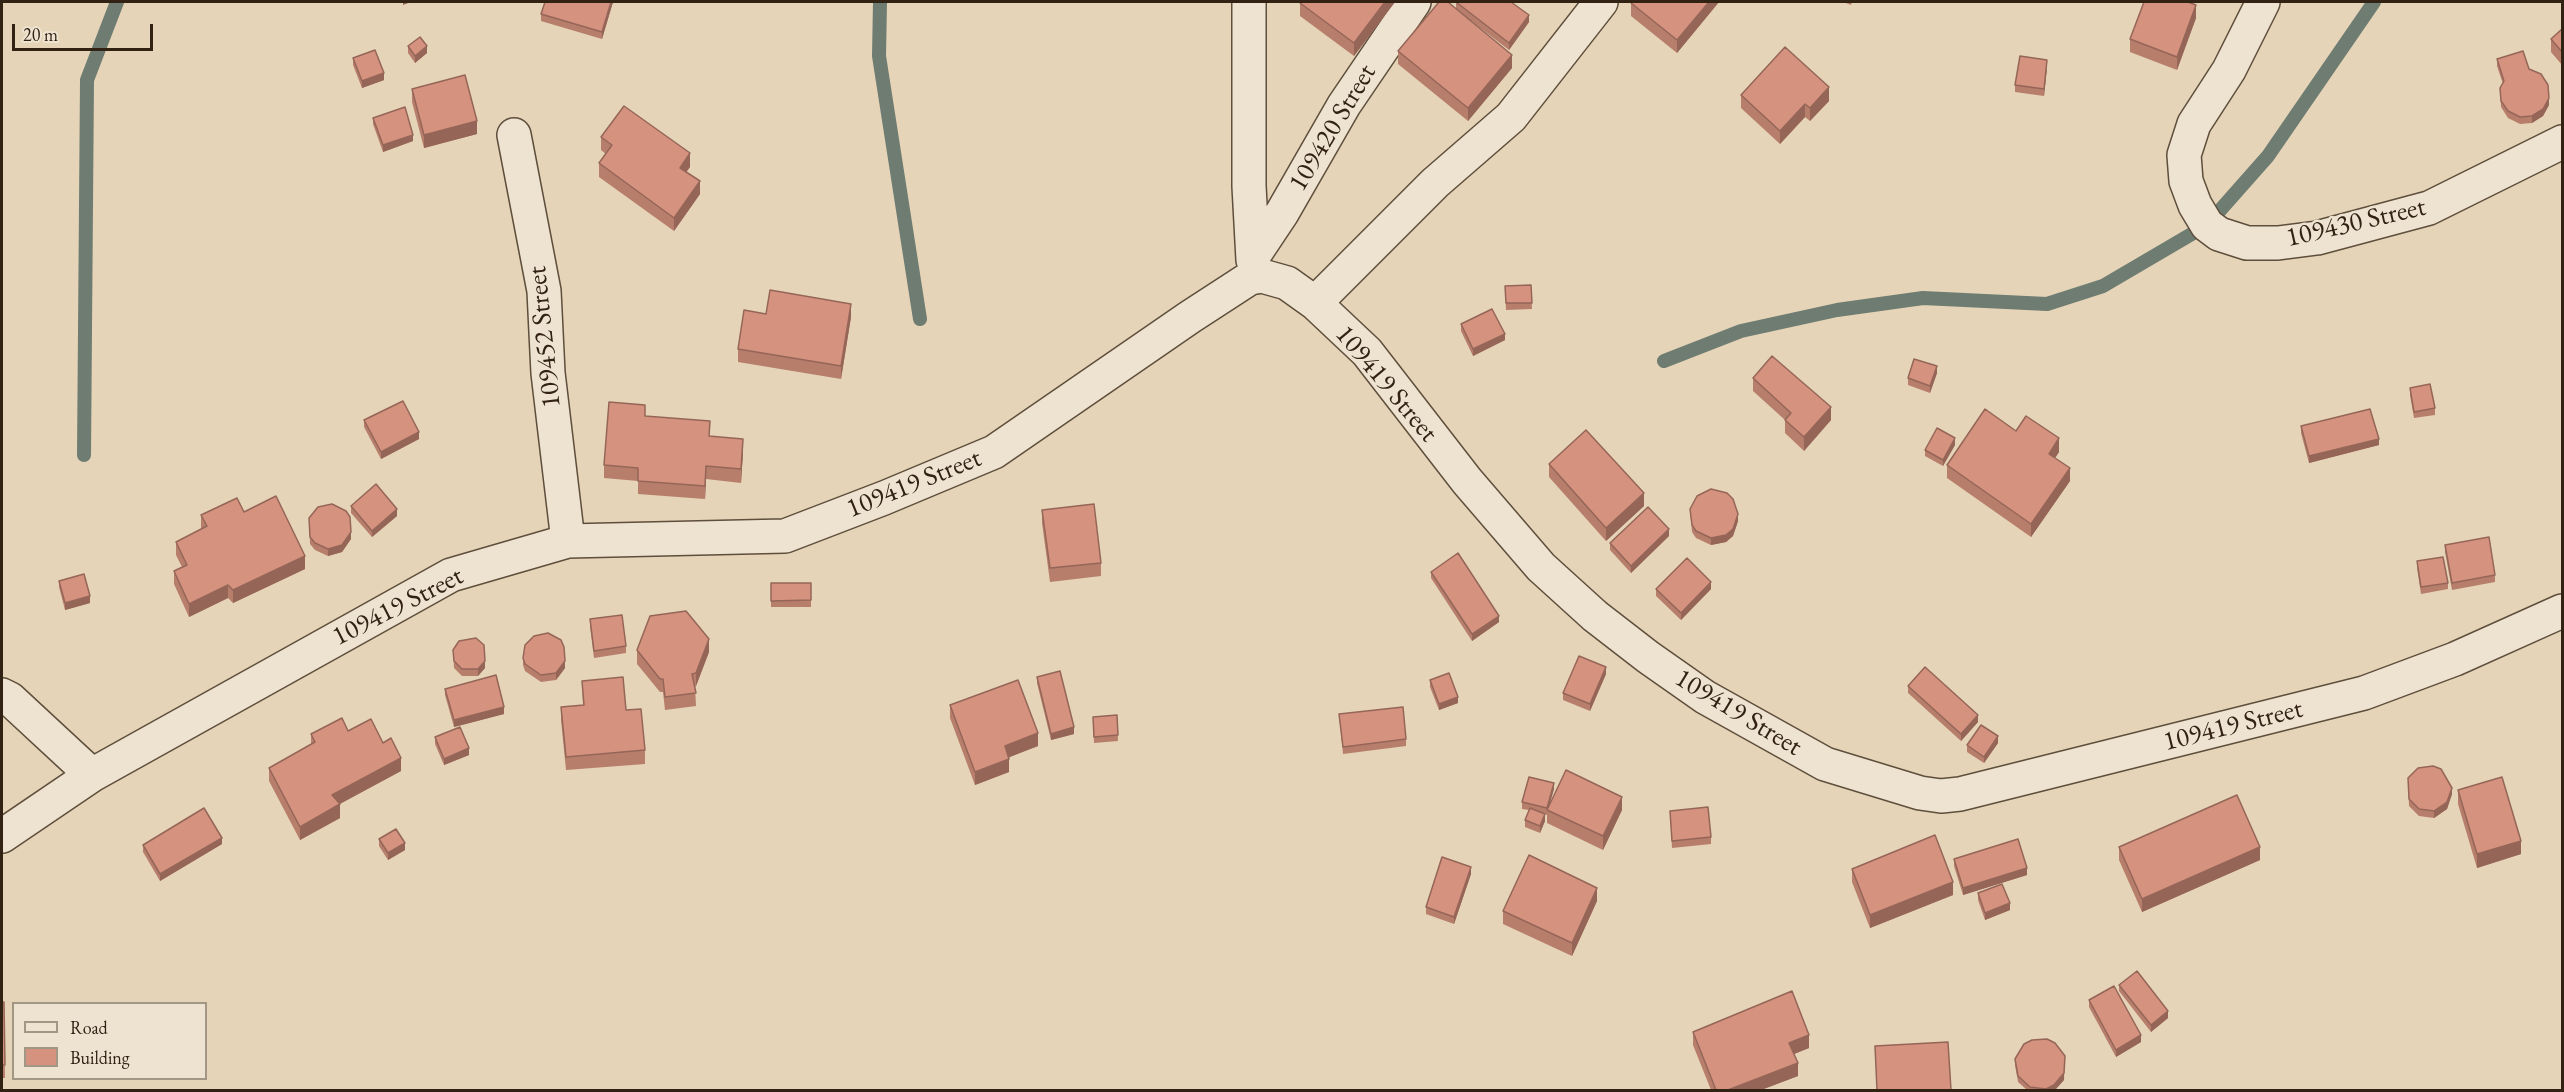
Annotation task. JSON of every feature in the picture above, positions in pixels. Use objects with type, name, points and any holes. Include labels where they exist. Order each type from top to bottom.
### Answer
[{"type":"street","points":[[1249,2],[1249,186],[1252,266]]},
{"type":"street","name":"109420 Street","points":[[1252,266],[1344,105],[1414,2]]},
{"type":"street","points":[[1315,303],[1435,183],[1511,117],[1601,2]]},
{"type":"street","name":"109430 Street","points":[[2264,2],[2229,70],[2194,124],[2184,155],[2186,181],[2195,205],[2207,225],[2218,234],[2247,243],[2278,243],[2317,238],[2429,208],[2562,142]]},
{"type":"street","name":"109452 Street","points":[[514,135],[544,291],[548,373],[568,541]]},
{"type":"street","name":"109419 Street","points":[[2,836],[92,775],[451,575],[568,541],[785,536],[994,452],[1252,266],[1262,276],[1287,284],[1315,303],[1367,352],[1467,481],[1542,567],[1595,616],[1705,697],[1761,730],[1825,764],[1920,793],[1941,796],[1960,794],[2364,693],[2455,659],[2562,611]]},
{"type":"street","points":[[2,695],[10,699],[92,775]]},
{"type":"building","points":[[545,2],[611,2],[602,32],[541,14]]},
{"type":"building","points":[[1301,2],[1385,2],[1354,43]]},
{"type":"building","points":[[1439,2],[1448,2],[1512,55],[1468,108],[1398,51]]},
{"type":"building","points":[[1456,2],[1511,2],[1529,15],[1509,43]]},
{"type":"building","points":[[1632,2],[1709,2],[1677,40]]},
{"type":"building","points":[[2144,2],[2188,2],[2196,5],[2177,57],[2130,39]]},
{"type":"building","points":[[2562,29],[2562,52],[2551,39]]},
{"type":"building","points":[[420,37],[427,46],[415,56],[408,46]]},
{"type":"building","points":[[1785,47],[1829,87],[1810,108],[1805,104],[1780,131],[1741,95]]},
{"type":"building","points":[[375,50],[384,73],[362,81],[353,58]]},
{"type":"building","points":[[2523,51],[2529,69],[2541,74],[2548,85],[2549,98],[2543,109],[2532,116],[2520,117],[2508,111],[2501,101],[2500,88],[2504,81],[2497,59]]},
{"type":"building","points":[[2020,56],[2047,60],[2044,89],[2015,85]]},
{"type":"building","points":[[465,75],[477,121],[424,135],[412,89]]},
{"type":"building","points":[[624,106],[690,153],[680,168],[700,181],[674,218],[599,163],[612,145],[601,137]]},
{"type":"building","points":[[405,107],[413,135],[383,145],[373,118]]},
{"type":"building","points":[[1531,285],[1532,303],[1506,303],[1505,286]]},
{"type":"building","points":[[770,290],[851,304],[841,366],[738,349],[744,310],[766,314]]},
{"type":"building","points":[[1492,309],[1505,334],[1473,349],[1461,324]]},
{"type":"building","points":[[1772,356],[1831,407],[1804,437],[1785,420],[1791,413],[1753,378]]},
{"type":"building","points":[[1914,359],[1937,366],[1930,386],[1908,378]]},
{"type":"building","points":[[2430,384],[2435,408],[2414,412],[2410,388]]},
{"type":"building","points":[[403,401],[419,432],[381,452],[364,420]]},
{"type":"building","points":[[609,402],[645,405],[645,416],[710,421],[709,436],[743,439],[741,469],[706,466],[705,486],[638,481],[638,468],[604,465]]},
{"type":"building","points":[[1985,409],[2016,431],[2026,416],[2059,438],[2049,454],[2070,468],[2031,524],[1947,465]]},
{"type":"building","points":[[2370,409],[2379,439],[2309,456],[2301,426]]},
{"type":"building","points":[[1937,428],[1955,438],[1943,460],[1925,450]]},
{"type":"building","points":[[1586,430],[1644,493],[1606,528],[1549,464]]},
{"type":"building","points":[[376,484],[397,509],[372,531],[351,506]]},
{"type":"building","points":[[1711,489],[1727,493],[1733,499],[1738,514],[1733,529],[1726,535],[1711,538],[1696,531],[1692,525],[1690,509],[1697,496]]},
{"type":"building","points":[[276,496],[305,556],[233,590],[228,585],[189,604],[174,571],[187,565],[176,542],[207,526],[201,515],[237,498],[244,512]]},
{"type":"building","points":[[332,504],[346,511],[350,517],[351,532],[342,545],[328,549],[315,543],[310,537],[309,518],[318,507]]},
{"type":"building","points":[[1094,504],[1101,563],[1050,568],[1042,510]]},
{"type":"building","points":[[1648,507],[1669,529],[1631,566],[1610,543]]},
{"type":"building","points":[[2489,537],[2495,575],[2452,583],[2445,545]]},
{"type":"building","points":[[1458,553],[1499,616],[1472,634],[1431,572]]},
{"type":"building","points":[[2443,557],[2448,583],[2421,587],[2417,561]]},
{"type":"building","points":[[1687,558],[1711,582],[1681,613],[1656,589]]},
{"type":"building","points":[[84,574],[90,596],[65,603],[59,581]]},
{"type":"building","points":[[771,583],[811,583],[811,600],[771,601]]},
{"type":"building","points":[[686,611],[709,639],[696,673],[692,674],[696,693],[665,697],[663,679],[660,679],[637,650],[650,616]]},
{"type":"building","points":[[622,615],[626,646],[594,651],[590,619]]},
{"type":"building","points":[[548,633],[561,640],[565,661],[556,673],[541,675],[525,664],[523,658],[525,645],[534,636]]},
{"type":"building","points":[[476,638],[484,645],[485,661],[478,669],[462,669],[454,661],[453,650],[459,641]]},
{"type":"building","points":[[1579,656],[1606,667],[1590,704],[1563,693]]},
{"type":"building","points":[[1925,667],[1978,715],[1961,734],[1908,686]]},
{"type":"building","points":[[1060,671],[1074,727],[1051,734],[1037,677]]},
{"type":"building","points":[[1449,673],[1458,697],[1439,704],[1430,680]]},
{"type":"building","points":[[496,675],[504,707],[454,720],[445,689]]},
{"type":"building","points":[[623,677],[626,710],[641,709],[645,750],[566,757],[561,707],[584,705],[582,681]]},
{"type":"building","points":[[1018,680],[1038,733],[1005,746],[1009,759],[975,772],[950,705]]},
{"type":"building","points":[[1403,707],[1406,739],[1343,747],[1339,714]]},
{"type":"building","points":[[1117,715],[1118,735],[1094,737],[1093,717]]},
{"type":"building","points":[[342,718],[348,731],[371,719],[383,743],[391,738],[401,758],[332,795],[340,804],[300,827],[269,768],[315,742],[311,734]]},
{"type":"building","points":[[1981,725],[1998,736],[1984,757],[1967,745]]},
{"type":"building","points":[[460,727],[469,748],[444,759],[435,737]]},
{"type":"building","points":[[2433,766],[2441,769],[2452,788],[2447,802],[2434,811],[2419,809],[2409,799],[2408,778],[2418,768]]},
{"type":"building","points":[[1566,770],[1622,797],[1603,836],[1547,810]]},
{"type":"building","points":[[1529,777],[1554,783],[1547,808],[1522,802]]},
{"type":"building","points":[[2502,777],[2521,841],[2477,854],[2458,790]]},
{"type":"building","points":[[2237,795],[2260,847],[2142,899],[2119,847]]},
{"type":"building","points":[[1708,807],[1711,837],[1672,841],[1670,811]]},
{"type":"building","points":[[204,808],[222,838],[160,874],[143,845]]},
{"type":"building","points":[[1530,808],[1545,814],[1540,826],[1525,820]]},
{"type":"building","points":[[396,829],[405,843],[388,853],[379,839]]},
{"type":"building","points":[[1935,835],[1953,882],[1870,915],[1852,869]]},
{"type":"building","points":[[2018,839],[2027,868],[1963,888],[1954,859]]},
{"type":"building","points":[[1529,855],[1597,888],[1572,943],[1503,911]]},
{"type":"building","points":[[1442,857],[1471,867],[1454,917],[1426,907]]},
{"type":"building","points":[[2002,884],[2010,903],[1985,913],[1978,893]]},
{"type":"building","points":[[2137,971],[2168,1011],[2151,1025],[2119,985]]},
{"type":"building","points":[[2114,986],[2141,1035],[2116,1050],[2089,1000]]},
{"type":"building","points":[[1792,991],[1809,1035],[1789,1043],[1798,1063],[1728,1090],[1716,1090],[1693,1032]]},
{"type":"building","points":[[2,1002],[4,1002],[5,1065],[2,1065]]},
{"type":"building","points":[[2047,1039],[2055,1043],[2065,1056],[2064,1073],[2054,1085],[2046,1089],[2030,1087],[2018,1076],[2015,1059],[2024,1044],[2032,1040]]},
{"type":"building","points":[[1948,1042],[1951,1090],[1877,1090],[1875,1046]]},
{"type":"waterway","points":[[84,455],[87,80],[117,2]]},
{"type":"waterway","points":[[880,2],[879,56],[920,319]]},
{"type":"waterway","points":[[1664,361],[1741,331],[1837,310],[1923,298],[2047,304],[2103,286],[2207,225],[2268,156],[2374,2]]}]
